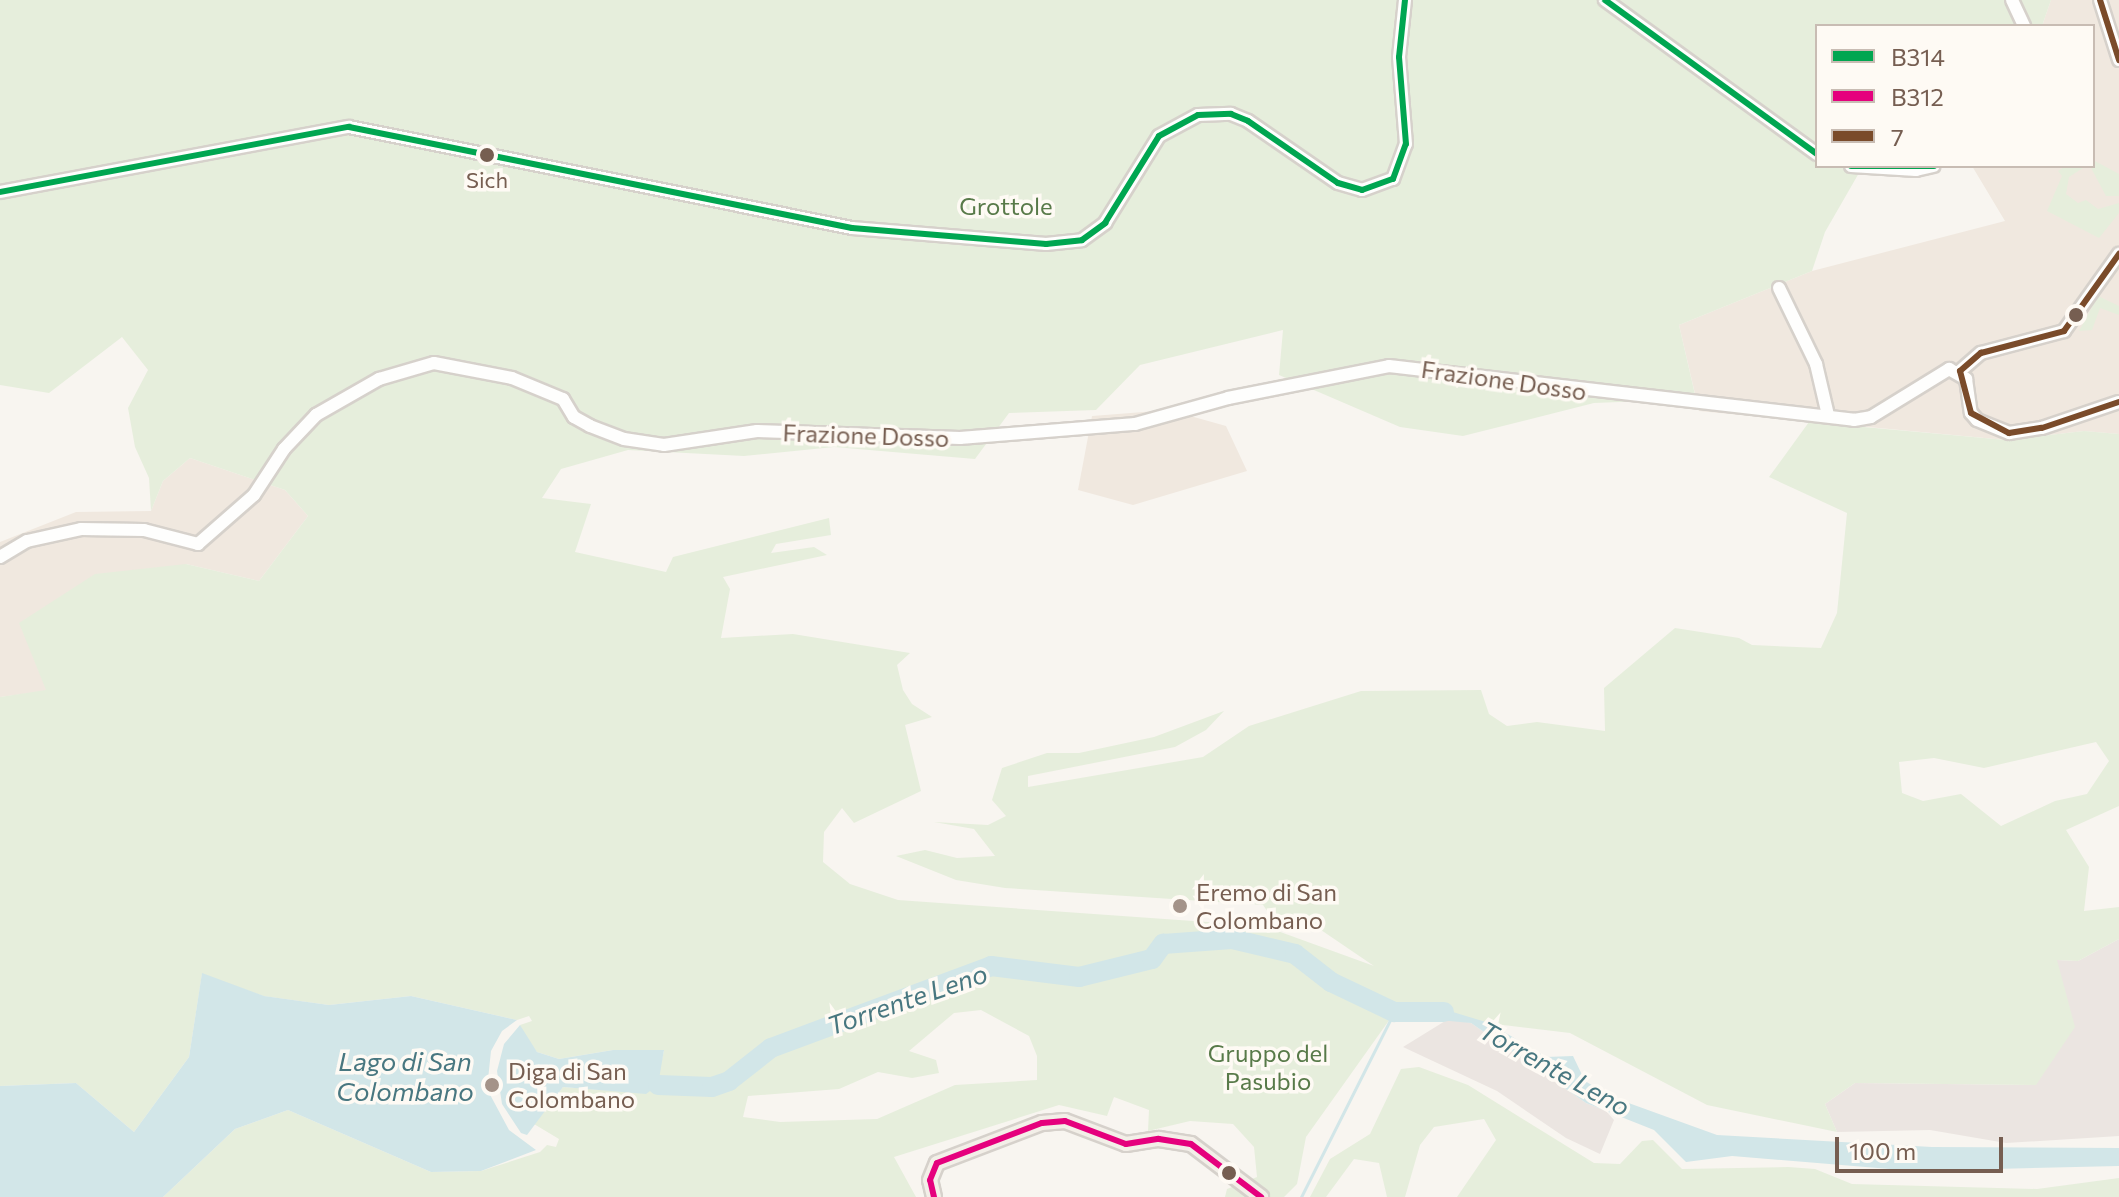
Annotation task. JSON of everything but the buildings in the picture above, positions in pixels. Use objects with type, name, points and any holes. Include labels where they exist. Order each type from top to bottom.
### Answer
[{"type":"main road","points":[[934,1197],[930,1180],[937,1163],[1042,1123],[1065,1121],[1126,1144],[1159,1139],[1191,1144],[1255,1193]]},
{"type":"street","points":[[0,192],[349,127],[852,228],[1046,244],[1082,240],[1105,223],[1159,136],[1198,115],[1231,114],[1248,121],[1338,183],[1362,190],[1393,179],[1406,144],[1399,57],[1405,0]]},
{"type":"street","points":[[1605,0],[1815,153]]},
{"type":"street","points":[[2012,0],[2023,24]]},
{"type":"street","points":[[2100,0],[2119,60]]},
{"type":"street","points":[[1878,168],[1920,168]]},
{"type":"street","points":[[1779,288],[1816,364],[1825,415],[1871,417],[1939,372],[1960,371],[1981,353],[2064,331],[2119,254]]},
{"type":"street","name":"Frazione Dosso","points":[[0,557],[27,541],[81,529],[144,530],[198,544],[254,495],[284,449],[316,415],[389,375],[434,363],[545,390],[563,399],[574,417],[590,426],[624,439],[664,445],[757,431],[960,438],[1135,424],[1228,398],[1389,366],[1498,375],[1690,405],[1766,406],[1825,415]]},
{"type":"street","points":[[1960,371],[1966,379],[1971,413],[2009,433],[2042,428],[2119,402]]},
{"type":"shaded area","points":[[2051,0],[2119,0],[2119,434],[2084,431],[2006,440],[1699,411],[1679,325],[1812,271],[2005,221],[1973,168],[2095,168],[2095,24],[2043,24]]},
{"type":"shaded area","points":[[1169,410],[1226,426],[1247,471],[1133,505],[1078,490],[1092,416]]},
{"type":"shaded area","points":[[190,458],[285,490],[308,516],[259,581],[186,564],[46,691],[0,697],[0,542],[76,512],[151,511],[163,481]]},
{"type":"shaded area","points":[[2119,939],[2119,1136],[2006,1143],[1930,1130],[1837,1132],[1825,1104],[1855,1083],[2036,1085],[2057,960],[2078,961]]},
{"type":"shaded area","points":[[1450,1018],[1471,1023],[1586,1103],[1606,1111],[1614,1120],[1600,1154],[1566,1138],[1497,1091],[1403,1047]]},
{"type":"green space","points":[[0,0],[2051,0],[2043,24],[1815,24],[1815,168],[1862,168],[1825,232],[1812,271],[1679,325],[1696,399],[1594,403],[1463,436],[1400,427],[1279,375],[1283,330],[1140,365],[1096,410],[1009,413],[975,459],[834,447],[744,456],[628,450],[561,469],[542,498],[591,504],[575,552],[666,572],[673,557],[829,518],[831,535],[776,544],[771,553],[814,547],[827,555],[723,577],[730,589],[721,638],[793,634],[910,653],[897,665],[903,690],[912,704],[932,717],[905,725],[921,791],[854,823],[842,808],[824,832],[823,862],[850,884],[898,900],[1264,926],[1374,966],[1321,930],[1270,915],[1263,905],[1005,888],[956,880],[896,856],[925,850],[957,858],[995,856],[974,829],[934,822],[988,825],[1006,816],[992,800],[1002,768],[1047,753],[1079,753],[1154,737],[1224,711],[1206,730],[1175,747],[1028,776],[1028,787],[1203,757],[1249,726],[1361,691],[1481,690],[1489,714],[1507,726],[1537,722],[1605,731],[1604,688],[1675,628],[1739,638],[1752,645],[1821,648],[1837,613],[1847,513],[1769,477],[1809,422],[2006,440],[2084,431],[2119,434],[2119,806],[2066,830],[2089,867],[2084,911],[2119,907],[2119,939],[2078,961],[2057,960],[2075,1027],[2036,1085],[1855,1083],[1825,1104],[1837,1132],[1707,1105],[1570,1033],[1395,1012],[1306,1137],[1297,1184],[1284,1197],[1225,1197],[1227,1189],[1257,1177],[1254,1147],[1233,1124],[1190,1121],[1148,1131],[1149,1110],[1114,1097],[1107,1116],[1059,1105],[894,1157],[916,1197],[163,1197],[235,1129],[288,1110],[431,1172],[481,1171],[540,1152],[547,1145],[556,1147],[559,1139],[534,1124],[563,1087],[629,1092],[660,1067],[664,1051],[613,1050],[559,1059],[537,1052],[526,1039],[520,1025],[532,1021],[529,1016],[517,1020],[411,996],[329,1005],[263,996],[202,974],[189,1057],[134,1132],[76,1083],[0,1086],[0,697],[46,690],[19,623],[95,574],[186,564],[259,581],[308,516],[285,490],[190,458],[163,481],[151,511],[149,478],[135,447],[128,408],[148,370],[122,337],[49,393],[0,385]],"holes":[[[2096,742],[2109,761],[2087,794],[2055,801],[2001,826],[1961,794],[1923,801],[1902,793],[1899,762],[1934,758],[1984,768]],[[981,1010],[1029,1036],[1037,1056],[1037,1080],[955,1085],[877,1119],[780,1122],[743,1117],[748,1096],[839,1089],[878,1072],[912,1078],[939,1073],[936,1060],[909,1051],[954,1013]]]},
{"type":"green space","points":[[2095,161],[2119,174],[2119,196],[2106,196],[2091,168],[2095,168]]},
{"type":"green space","points":[[2063,168],[2083,168],[2069,177],[2066,194],[2078,203],[2086,200],[2098,209],[2119,203],[2119,213],[2099,238],[2047,211],[2062,176],[2058,171]]},
{"type":"green space","points":[[2098,296],[2119,306],[2119,315],[2100,308],[2092,330],[2079,331]]},
{"type":"green space","points":[[1419,1067],[1468,1085],[1594,1163],[1620,1164],[1642,1141],[1653,1140],[1682,1169],[1788,1167],[1815,1169],[1852,1184],[2037,1189],[2119,1178],[2119,1197],[1457,1197],[1496,1140],[1484,1119],[1434,1127],[1420,1145],[1405,1197],[1387,1197],[1379,1163],[1354,1159],[1326,1197],[1310,1197],[1330,1159],[1370,1134],[1401,1069]]},
{"type":"water","name":"Lago di San Colombano","points":[[202,973],[264,996],[329,1005],[411,996],[517,1020],[502,1031],[491,1051],[487,1089],[509,1130],[536,1150],[481,1171],[431,1172],[288,1110],[235,1129],[163,1197],[0,1197],[0,1086],[76,1083],[134,1132],[189,1057]]},
{"type":"water","points":[[1420,1002],[1489,1023],[1546,1057],[1573,1056],[1585,1081],[1612,1097],[1717,1135],[1932,1147],[2119,1148],[2119,1166],[1914,1171],[1732,1156],[1686,1162],[1654,1130],[1586,1103],[1471,1023],[1417,1018]]},
{"type":"water","points":[[520,1025],[537,1052],[559,1059],[613,1050],[664,1050],[658,1085],[646,1094],[563,1087],[527,1135],[521,1133],[502,1104],[497,1071],[504,1044]]},
{"type":"waterway","name":"Torrente Leno","points":[[658,1085],[712,1087],[729,1081],[771,1048],[991,966],[1079,977],[1152,959],[1163,944],[1232,939],[1295,954],[1331,982],[1394,1012],[1444,1012]]},
{"type":"waterway","points":[[1301,1197],[1394,1012]]},
{"type":"transit line","name":"B314","points":[[0,192],[349,127],[852,228],[1046,244],[1082,240],[1105,223],[1159,136],[1198,115],[1231,114],[1248,121],[1338,183],[1362,190],[1393,179],[1406,144],[1399,57],[1405,0]]},
{"type":"transit line","name":"B314","points":[[1605,0],[1815,153]]},
{"type":"transit line","name":"7","points":[[2100,0],[2119,60]]},
{"type":"transit line","name":"7","points":[[1960,371],[1981,353],[2064,331],[2119,254]]},
{"type":"transit line","name":"7","points":[[1960,371],[1971,413],[2009,433],[2042,428],[2119,402]]},
{"type":"transit line","name":"B312","points":[[934,1197],[930,1180],[937,1163],[1042,1123],[1065,1121],[1126,1144],[1159,1139],[1191,1144],[1261,1197]]},
{"type":"place","name":"Sich","points":[[487,155]]},
{"type":"place","name":"Eremo di San Colombano","points":[[1180,906]]},
{"type":"place","name":"Diga di San Colombano","points":[[492,1085]]},
{"type":"park label","name":"Grottole","points":[[1006,206]]},
{"type":"park label","name":"Gruppo del Pasubio","points":[[1268,1067]]}]
